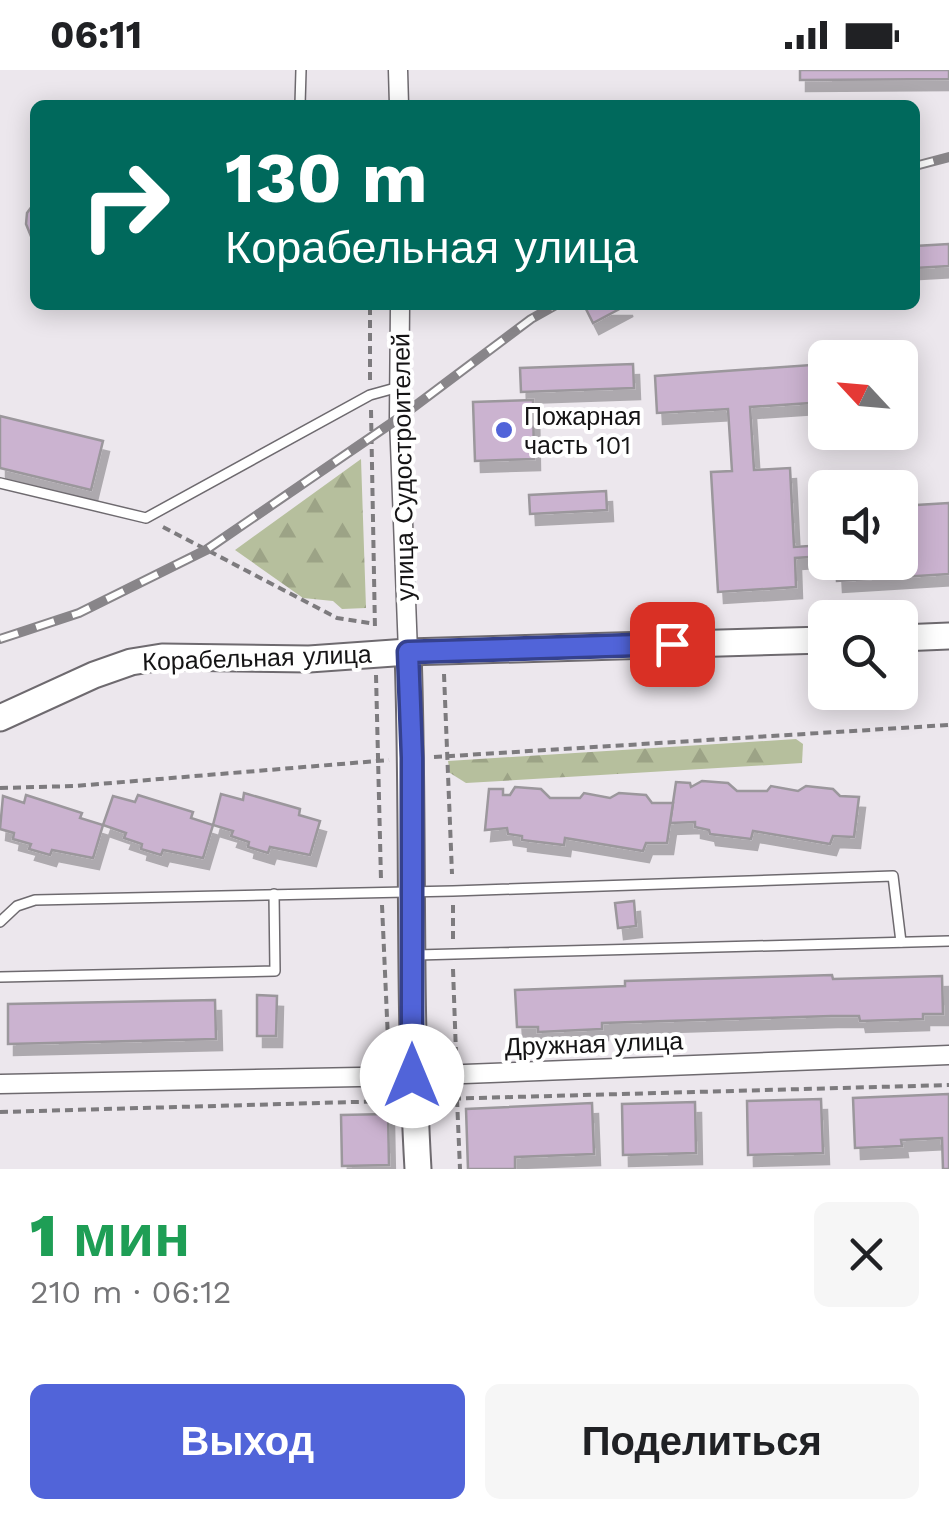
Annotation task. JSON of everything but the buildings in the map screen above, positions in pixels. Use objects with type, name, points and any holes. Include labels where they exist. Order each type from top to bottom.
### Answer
[{"type":"street","points":[[398,70],[399,100]]},
{"type":"street","name":"улица Судостроителей","points":[[400,310],[413,891],[401,1088],[418,1169]]},
{"type":"street","points":[[918,637],[949,636]]},
{"type":"street","name":"Корабельная улица","points":[[0,718],[94,676],[147,659],[194,655],[309,659],[408,652],[808,640]]},
{"type":"street","name":"Дружная улица","points":[[0,1084],[401,1088],[457,1074],[949,1055]]},
{"type":"lane","points":[[300,100],[301,70]]},
{"type":"lane","points":[[0,483],[146,518],[370,395],[399,387]]},
{"type":"lane","points":[[0,922],[16,906],[34,900],[893,876],[901,942]]},
{"type":"lane","points":[[0,978],[275,971],[274,894]]},
{"type":"lane","points":[[412,955],[949,941]]},
{"type":"path","points":[[370,310],[377,761],[388,1040]]},
{"type":"path","points":[[146,518],[336,618],[375,624]]},
{"type":"path","points":[[443,651],[460,1169]]},
{"type":"path","points":[[0,788],[76,786],[412,758],[949,726]]},
{"type":"path","points":[[0,1112],[401,1088],[458,1099],[949,1084]]},
{"type":"green space","points":[[361,459],[366,608],[342,609],[333,601],[303,598],[235,550]]},
{"type":"green space","points":[[796,739],[803,744],[802,763],[466,783],[450,773],[448,761]]},
{"type":"railway","points":[[920,165],[949,157]]},
{"type":"railway","points":[[0,639],[79,613],[206,550],[399,418],[547,310]]},
{"type":"place","name":"Пожарная часть 101","points":[[504,430]]},
{"type":"route","points":[[412,1076],[408,652],[672,644]]}]
